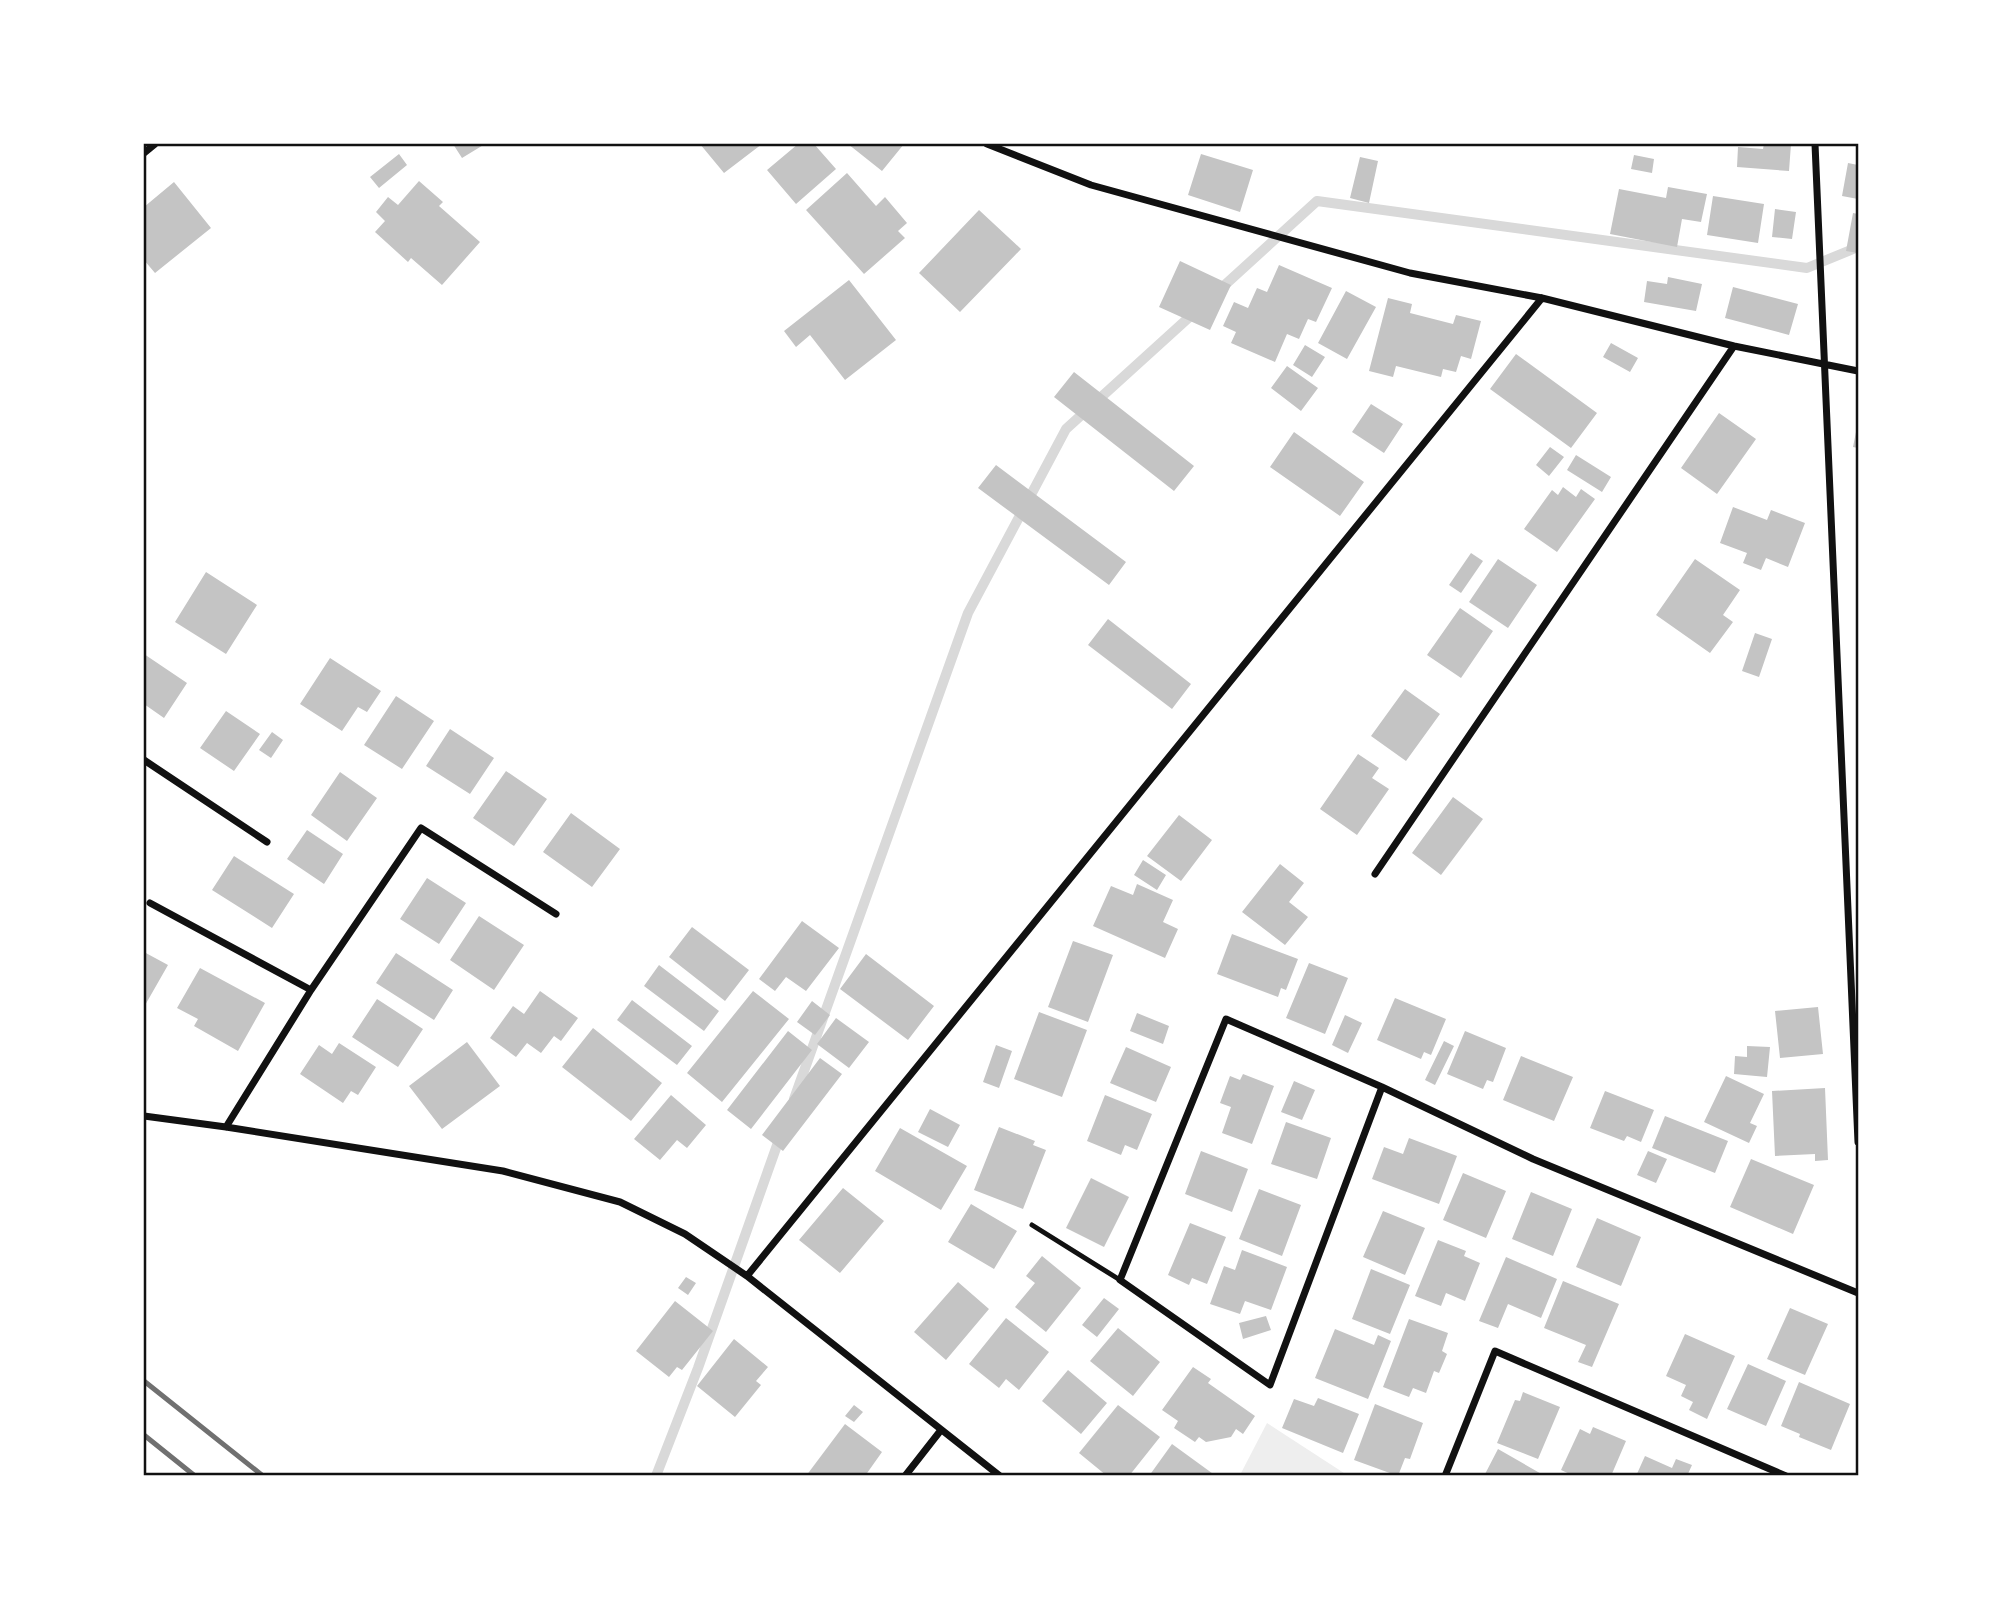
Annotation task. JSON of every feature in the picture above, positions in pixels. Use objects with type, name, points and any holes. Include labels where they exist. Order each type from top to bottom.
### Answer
[{"type":"street","points":[[144,153],[155,144]]},
{"type":"street","points":[[991,144],[1091,186],[1410,273],[1542,298],[1734,346],[1858,371]]},
{"type":"street","points":[[1815,144],[1858,1142]]},
{"type":"street","points":[[747,1276],[1542,298]]},
{"type":"street","points":[[1375,874],[1734,346]]},
{"type":"street","points":[[144,760],[267,842]]},
{"type":"street","points":[[226,1127],[312,990],[421,828],[556,914]]},
{"type":"street","points":[[150,903],[312,990]]},
{"type":"street","points":[[1382,1087],[1270,1385],[1120,1280],[1226,1019],[1382,1087],[1533,1159],[1858,1293]]},
{"type":"street","points":[[144,1116],[503,1171],[620,1202],[685,1234],[747,1276],[1000,1475]]},
{"type":"street","points":[[1445,1475],[1495,1351],[1786,1475]]},
{"type":"street","points":[[905,1475],[941,1430]]},
{"type":"lane","points":[[1032,1225],[1120,1280]]},
{"type":"shaded area","points":[[1267,1423],[1347,1475],[1240,1475]]},
{"type":"building","points":[[453,144],[485,144],[462,158]]},
{"type":"building","points":[[700,144],[762,144],[724,173]]},
{"type":"building","points":[[798,144],[814,144],[836,169],[796,204],[767,170]]},
{"type":"building","points":[[848,144],[904,144],[882,171]]},
{"type":"building","points":[[1764,144],[1791,144],[1789,171],[1737,167],[1738,147],[1763,149]]},
{"type":"building","points":[[399,154],[407,165],[379,188],[370,177]]},
{"type":"building","points":[[1201,154],[1253,170],[1240,212],[1188,195]]},
{"type":"building","points":[[1634,155],[1654,159],[1652,173],[1631,169]]},
{"type":"building","points":[[1360,157],[1378,161],[1369,203],[1350,198]]},
{"type":"building","points":[[1848,163],[1858,165],[1858,199],[1842,196]]},
{"type":"building","points":[[847,173],[876,206],[885,197],[907,223],[898,231],[905,238],[864,274],[806,210]]},
{"type":"building","points":[[419,181],[443,202],[439,206],[480,242],[442,285],[411,258],[408,262],[375,232],[385,221],[376,212],[388,197],[398,205]]},
{"type":"building","points":[[174,182],[211,228],[155,273],[144,260],[144,207]]},
{"type":"building","points":[[1668,187],[1707,194],[1701,222],[1682,219],[1677,247],[1610,234],[1619,189],[1666,198]]},
{"type":"building","points":[[1713,196],[1764,204],[1758,243],[1707,235]]},
{"type":"building","points":[[1775,209],[1796,212],[1792,239],[1772,237]]},
{"type":"building","points":[[979,210],[1021,249],[960,312],[919,273]]},
{"type":"building","points":[[1853,213],[1858,214],[1858,253],[1846,251]]},
{"type":"building","points":[[1180,261],[1231,285],[1210,330],[1159,307]]},
{"type":"building","points":[[1279,265],[1332,288],[1316,322],[1308,319],[1299,339],[1287,334],[1275,362],[1231,343],[1236,332],[1223,326],[1234,302],[1248,308],[1257,288],[1267,292]]},
{"type":"building","points":[[1668,277],[1702,284],[1696,311],[1644,302],[1647,281],[1667,284]]},
{"type":"building","points":[[849,280],[896,340],[845,380],[810,335],[796,347],[784,331]]},
{"type":"building","points":[[1733,287],[1798,304],[1789,335],[1725,318]]},
{"type":"building","points":[[1346,291],[1376,307],[1347,359],[1318,343]]},
{"type":"building","points":[[1388,298],[1412,304],[1410,313],[1453,324],[1456,315],[1481,321],[1471,359],[1461,356],[1456,372],[1443,369],[1441,377],[1396,366],[1393,377],[1369,371]]},
{"type":"building","points":[[1611,343],[1638,358],[1630,372],[1603,357]]},
{"type":"building","points":[[1305,345],[1325,357],[1312,377],[1293,365]]},
{"type":"building","points":[[1516,354],[1597,413],[1571,448],[1490,389]]},
{"type":"building","points":[[1287,366],[1318,388],[1301,411],[1271,388]]},
{"type":"building","points":[[1074,372],[1194,466],[1174,491],[1054,397]]},
{"type":"building","points":[[1371,404],[1403,424],[1384,453],[1352,432]]},
{"type":"building","points":[[1719,413],[1756,439],[1717,494],[1681,468]]},
{"type":"building","points":[[1858,427],[1858,448],[1853,447]]},
{"type":"building","points":[[1294,432],[1364,482],[1340,516],[1270,467]]},
{"type":"building","points":[[1550,447],[1564,457],[1549,476],[1536,465]]},
{"type":"building","points":[[1576,455],[1611,477],[1602,492],[1567,470]]},
{"type":"building","points":[[996,465],[1126,562],[1109,585],[978,488]]},
{"type":"building","points":[[1563,487],[1576,497],[1581,489],[1595,499],[1557,552],[1524,529],[1552,490],[1558,495]]},
{"type":"building","points":[[1733,507],[1767,520],[1771,510],[1805,523],[1788,567],[1766,558],[1761,570],[1743,563],[1747,553],[1720,543]]},
{"type":"building","points":[[1471,553],[1483,561],[1461,593],[1449,585]]},
{"type":"building","points":[[1498,559],[1537,585],[1508,628],[1469,602]]},
{"type":"building","points":[[1695,559],[1740,590],[1723,615],[1733,622],[1710,653],[1656,615]]},
{"type":"building","points":[[206,572],[257,605],[226,654],[175,622]]},
{"type":"building","points":[[1460,608],[1493,631],[1461,678],[1427,655]]},
{"type":"building","points":[[1108,619],[1191,684],[1172,709],[1088,645]]},
{"type":"building","points":[[1755,633],[1772,639],[1759,677],[1742,671]]},
{"type":"building","points":[[144,654],[187,683],[164,718],[144,704]]},
{"type":"building","points":[[330,658],[381,691],[367,712],[358,707],[342,731],[300,704]]},
{"type":"building","points":[[1405,689],[1440,714],[1406,761],[1371,736]]},
{"type":"building","points":[[396,696],[434,721],[402,769],[364,745]]},
{"type":"building","points":[[226,711],[260,734],[234,771],[200,748]]},
{"type":"building","points":[[450,729],[494,758],[470,794],[426,766]]},
{"type":"building","points":[[272,732],[283,740],[271,758],[259,750]]},
{"type":"building","points":[[1358,754],[1379,768],[1372,778],[1389,789],[1357,835],[1320,809]]},
{"type":"building","points":[[506,771],[547,799],[514,846],[473,818]]},
{"type":"building","points":[[340,772],[377,798],[347,841],[311,815]]},
{"type":"building","points":[[1453,797],[1483,819],[1441,875],[1412,853]]},
{"type":"building","points":[[571,813],[620,849],[592,887],[543,852]]},
{"type":"building","points":[[1179,815],[1212,840],[1181,881],[1147,856]]},
{"type":"building","points":[[307,830],[343,854],[324,884],[287,859]]},
{"type":"building","points":[[234,856],[294,894],[272,928],[212,890]]},
{"type":"building","points":[[1143,860],[1166,875],[1157,890],[1134,875]]},
{"type":"building","points":[[1280,864],[1304,883],[1289,902],[1308,917],[1285,945],[1242,912]]},
{"type":"building","points":[[427,878],[466,903],[439,944],[400,919]]},
{"type":"building","points":[[1137,884],[1173,900],[1163,922],[1178,929],[1165,958],[1093,926],[1111,886],[1133,895]]},
{"type":"building","points":[[479,916],[524,945],[494,990],[450,960]]},
{"type":"building","points":[[802,921],[839,948],[806,991],[786,977],[775,991],[759,979]]},
{"type":"building","points":[[692,927],[749,970],[725,1001],[669,957]]},
{"type":"building","points":[[1232,934],[1298,959],[1286,990],[1281,988],[1278,997],[1217,974]]},
{"type":"building","points":[[1073,941],[1113,955],[1088,1022],[1048,1007]]},
{"type":"building","points":[[144,952],[168,965],[144,1007]]},
{"type":"building","points":[[396,953],[453,990],[434,1020],[376,983]]},
{"type":"building","points":[[866,954],[934,1006],[908,1040],[840,989]]},
{"type":"building","points":[[1309,963],[1348,978],[1325,1034],[1286,1018]]},
{"type":"building","points":[[659,965],[719,1011],[704,1031],[644,986]]},
{"type":"building","points":[[200,968],[265,1003],[238,1051],[194,1026],[198,1019],[177,1008]]},
{"type":"building","points":[[540,991],[578,1018],[561,1041],[554,1036],[541,1053],[527,1043],[516,1057],[490,1038],[513,1006],[524,1014]]},
{"type":"building","points":[[753,991],[789,1019],[722,1102],[687,1073]]},
{"type":"building","points":[[1395,998],[1446,1019],[1431,1055],[1424,1052],[1421,1059],[1377,1040]]},
{"type":"building","points":[[377,999],[423,1029],[398,1067],[352,1037]]},
{"type":"building","points":[[632,1000],[692,1046],[677,1065],[617,1020]]},
{"type":"building","points":[[812,1001],[830,1015],[815,1035],[797,1022]]},
{"type":"building","points":[[1818,1007],[1823,1054],[1780,1058],[1775,1011]]},
{"type":"building","points":[[1039,1012],[1087,1030],[1062,1097],[1014,1079]]},
{"type":"building","points":[[1137,1013],[1169,1026],[1163,1044],[1130,1031]]},
{"type":"building","points":[[1345,1015],[1362,1023],[1348,1053],[1332,1045]]},
{"type":"building","points":[[836,1018],[869,1042],[849,1068],[817,1044]]},
{"type":"building","points":[[593,1028],[662,1083],[631,1121],[562,1067]]},
{"type":"building","points":[[788,1031],[812,1050],[751,1129],[727,1110]]},
{"type":"building","points":[[1465,1031],[1506,1048],[1493,1082],[1487,1080],[1483,1089],[1447,1074]]},
{"type":"building","points":[[1444,1041],[1454,1046],[1435,1085],[1425,1080]]},
{"type":"building","points":[[467,1042],[500,1086],[442,1129],[409,1086]]},
{"type":"building","points":[[339,1043],[376,1067],[358,1095],[351,1091],[343,1103],[300,1074],[319,1045],[332,1054]]},
{"type":"building","points":[[996,1045],[1012,1051],[999,1088],[983,1082]]},
{"type":"building","points":[[1747,1046],[1770,1047],[1767,1077],[1734,1074],[1735,1056],[1747,1057]]},
{"type":"building","points":[[1126,1047],[1171,1067],[1156,1102],[1110,1083]]},
{"type":"building","points":[[1521,1056],[1573,1077],[1554,1121],[1503,1100]]},
{"type":"building","points":[[820,1058],[842,1074],[783,1151],[762,1135]]},
{"type":"building","points":[[1243,1074],[1274,1086],[1252,1144],[1222,1133],[1231,1107],[1220,1103],[1230,1076],[1240,1080]]},
{"type":"building","points":[[1726,1076],[1764,1094],[1750,1123],[1757,1126],[1749,1143],[1704,1122]]},
{"type":"building","points":[[1294,1081],[1315,1090],[1302,1120],[1281,1112]]},
{"type":"building","points":[[1825,1088],[1828,1160],[1815,1161],[1815,1154],[1775,1156],[1772,1091]]},
{"type":"building","points":[[1605,1091],[1654,1110],[1641,1142],[1627,1136],[1624,1141],[1590,1128]]},
{"type":"building","points":[[671,1095],[706,1125],[687,1148],[677,1140],[660,1160],[634,1139]]},
{"type":"building","points":[[1105,1095],[1152,1114],[1137,1150],[1125,1145],[1121,1155],[1087,1141]]},
{"type":"building","points":[[930,1109],[960,1125],[948,1147],[918,1132]]},
{"type":"building","points":[[1665,1116],[1728,1141],[1715,1173],[1652,1148]]},
{"type":"building","points":[[1286,1122],[1331,1138],[1317,1179],[1271,1164]]},
{"type":"building","points":[[999,1127],[1035,1141],[1033,1145],[1046,1150],[1023,1209],[974,1190]]},
{"type":"building","points":[[900,1128],[967,1166],[941,1210],[875,1171]]},
{"type":"building","points":[[1409,1138],[1457,1156],[1439,1204],[1372,1179],[1384,1147],[1403,1154]]},
{"type":"building","points":[[1201,1151],[1248,1169],[1232,1212],[1185,1194]]},
{"type":"building","points":[[1648,1151],[1667,1159],[1656,1183],[1637,1175]]},
{"type":"building","points":[[1751,1159],[1814,1185],[1793,1234],[1730,1207]]},
{"type":"building","points":[[1463,1173],[1506,1191],[1486,1238],[1443,1220]]},
{"type":"building","points":[[1091,1178],[1129,1197],[1104,1247],[1066,1228]]},
{"type":"building","points":[[843,1188],[884,1221],[840,1273],[799,1240]]},
{"type":"building","points":[[1259,1189],[1301,1205],[1282,1256],[1239,1239]]},
{"type":"building","points":[[1531,1192],[1572,1209],[1553,1256],[1512,1239]]},
{"type":"building","points":[[971,1204],[1017,1231],[994,1269],[948,1242]]},
{"type":"building","points":[[1383,1211],[1425,1228],[1405,1275],[1363,1257]]},
{"type":"building","points":[[1597,1218],[1641,1237],[1621,1286],[1576,1267]]},
{"type":"building","points":[[1190,1223],[1226,1237],[1207,1284],[1192,1278],[1189,1285],[1168,1275]]},
{"type":"building","points":[[1438,1240],[1466,1251],[1464,1256],[1480,1263],[1465,1301],[1446,1293],[1441,1306],[1415,1296]]},
{"type":"building","points":[[1242,1250],[1287,1267],[1271,1310],[1245,1301],[1240,1314],[1210,1304],[1224,1266],[1235,1270]]},
{"type":"building","points":[[1042,1256],[1081,1288],[1046,1332],[1015,1307],[1035,1283],[1026,1276]]},
{"type":"building","points":[[1506,1257],[1557,1279],[1541,1318],[1508,1304],[1498,1328],[1479,1321]]},
{"type":"building","points":[[1371,1269],[1410,1285],[1390,1334],[1352,1319]]},
{"type":"building","points":[[686,1277],[696,1283],[688,1295],[678,1288]]},
{"type":"building","points":[[1563,1281],[1619,1304],[1592,1367],[1578,1362],[1586,1345],[1544,1328]]},
{"type":"building","points":[[958,1282],[989,1309],[946,1360],[914,1332]]},
{"type":"building","points":[[1104,1298],[1119,1309],[1097,1337],[1082,1325]]},
{"type":"building","points":[[675,1301],[713,1331],[682,1370],[677,1367],[669,1377],[636,1351]]},
{"type":"building","points":[[1790,1308],[1828,1324],[1805,1375],[1767,1359]]},
{"type":"building","points":[[1266,1316],[1271,1330],[1243,1339],[1239,1323]]},
{"type":"building","points":[[1006,1318],[1049,1352],[1019,1390],[1006,1379],[999,1388],[969,1364]]},
{"type":"building","points":[[1409,1319],[1448,1333],[1442,1351],[1447,1354],[1439,1373],[1434,1371],[1426,1393],[1413,1388],[1409,1397],[1383,1387]]},
{"type":"building","points":[[1118,1328],[1160,1362],[1133,1396],[1090,1361]]},
{"type":"building","points":[[1335,1329],[1374,1345],[1378,1335],[1391,1341],[1368,1399],[1315,1378]]},
{"type":"building","points":[[1685,1334],[1735,1356],[1707,1419],[1689,1410],[1693,1402],[1681,1396],[1686,1385],[1666,1376]]},
{"type":"building","points":[[734,1339],[768,1367],[756,1381],[761,1385],[735,1417],[697,1386]]},
{"type":"building","points":[[1748,1364],[1786,1381],[1766,1426],[1727,1409]]},
{"type":"building","points":[[1193,1367],[1211,1379],[1208,1383],[1255,1416],[1243,1434],[1236,1429],[1231,1437],[1206,1442],[1199,1437],[1195,1442],[1174,1428],[1178,1421],[1162,1410]]},
{"type":"building","points":[[1068,1370],[1107,1403],[1081,1434],[1042,1401]]},
{"type":"building","points":[[1799,1382],[1850,1404],[1831,1450],[1799,1437],[1800,1434],[1781,1426]]},
{"type":"building","points":[[1523,1392],[1560,1407],[1538,1459],[1497,1443],[1515,1400],[1520,1401]]},
{"type":"building","points":[[1318,1398],[1359,1414],[1343,1453],[1282,1428],[1294,1399],[1314,1406]]},
{"type":"building","points":[[1375,1404],[1423,1423],[1410,1459],[1405,1458],[1398,1476],[1354,1460]]},
{"type":"building","points":[[854,1405],[863,1412],[854,1422],[845,1416]]},
{"type":"building","points":[[1118,1405],[1160,1437],[1129,1476],[1107,1476],[1079,1453]]},
{"type":"building","points":[[845,1424],[882,1452],[865,1476],[806,1476]]},
{"type":"building","points":[[1593,1427],[1626,1441],[1611,1476],[1574,1476],[1561,1470],[1580,1429],[1590,1434]]},
{"type":"building","points":[[1172,1444],[1216,1476],[1149,1476]]},
{"type":"building","points":[[1498,1449],[1545,1476],[1484,1476]]},
{"type":"building","points":[[1645,1456],[1672,1468],[1676,1459],[1692,1465],[1687,1476],[1636,1476]]},
{"type":"waterway","points":[[1216,293],[1317,201],[1807,268],[1858,247]]},
{"type":"waterway","points":[[794,1099],[968,613],[1066,429],[1196,311]]},
{"type":"waterway","points":[[656,1476],[698,1368],[781,1134]]},
{"type":"railway","points":[[144,1381],[263,1476]]},
{"type":"railway","points":[[144,1435],[195,1476]]}]
